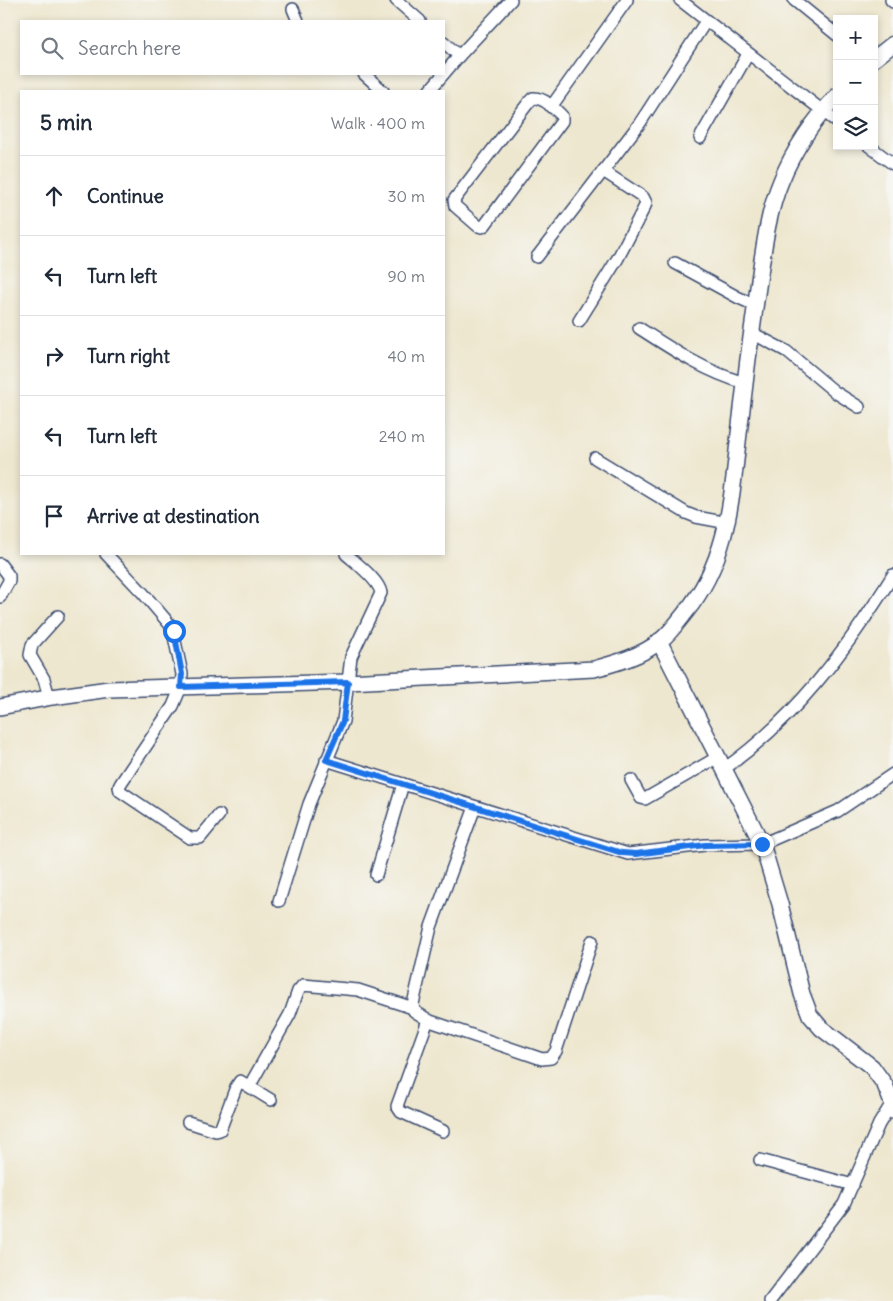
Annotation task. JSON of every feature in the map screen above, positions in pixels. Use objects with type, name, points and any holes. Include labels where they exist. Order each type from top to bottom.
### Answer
[{"type":"street","points":[[396,0],[419,20]]},
{"type":"street","points":[[445,72],[511,0]]},
{"type":"street","points":[[552,107],[628,0]]},
{"type":"street","points":[[680,0],[833,119]]},
{"type":"street","points":[[794,0],[833,32]]},
{"type":"street","points":[[293,9],[298,20]]},
{"type":"street","points":[[538,258],[640,123],[706,21]]},
{"type":"street","points":[[445,43],[459,56]]},
{"type":"street","points":[[700,138],[748,54]]},
{"type":"street","points":[[365,75],[382,90]]},
{"type":"street","points":[[430,90],[443,75]]},
{"type":"street","points":[[814,104],[833,97]]},
{"type":"street","points":[[533,98],[538,98],[552,107],[562,116],[561,124],[485,225],[478,226],[455,206],[454,200],[533,98]]},
{"type":"street","points":[[0,707],[46,687],[109,689],[181,680],[594,669],[622,660],[659,641],[694,603],[718,558],[718,521],[737,381],[752,332],[747,301],[781,181],[806,134],[814,104]]},
{"type":"street","points":[[874,150],[893,164]]},
{"type":"street","points":[[579,321],[614,265],[646,202],[603,171]]},
{"type":"street","points":[[675,263],[747,301]]},
{"type":"street","points":[[639,328],[684,357],[737,381]]},
{"type":"street","points":[[752,332],[786,351],[834,392],[859,407]]},
{"type":"street","points":[[595,458],[686,513],[718,521]]},
{"type":"street","points":[[107,555],[143,593],[172,628],[181,680],[173,706],[119,787],[123,793],[190,838],[200,838],[219,815]]},
{"type":"street","points":[[280,901],[309,804],[343,721],[351,657],[381,593],[380,587],[373,579],[347,555]]},
{"type":"street","points":[[0,564],[9,576],[9,581],[0,597]]},
{"type":"street","points":[[631,780],[641,798],[645,799],[748,752],[801,702],[869,614],[893,575]]},
{"type":"street","points":[[46,687],[30,655],[30,648],[58,616]]},
{"type":"street","points":[[659,641],[762,844],[780,904],[802,994],[810,1015],[821,1028],[872,1067],[885,1085],[893,1104],[880,1124],[844,1204],[770,1301]]},
{"type":"street","points":[[326,760],[628,854],[705,845],[762,844],[838,811],[893,774]]},
{"type":"street","points":[[376,875],[403,784]]},
{"type":"street","points":[[413,1008],[426,944],[475,807]]},
{"type":"street","points":[[250,1085],[290,1014],[302,986],[358,990],[413,1008],[417,1014],[428,1020],[542,1059],[551,1058],[556,1051],[592,941]]},
{"type":"street","points":[[428,1020],[397,1106],[401,1112],[444,1131]]},
{"type":"street","points":[[188,1122],[216,1131],[220,1130],[238,1083],[242,1081],[271,1100]]},
{"type":"street","points":[[760,1160],[853,1185]]},
{"type":"route","points":[[174,631],[182,674],[181,687],[348,682],[343,721],[326,760],[622,853],[636,854],[705,845],[762,844]]}]
